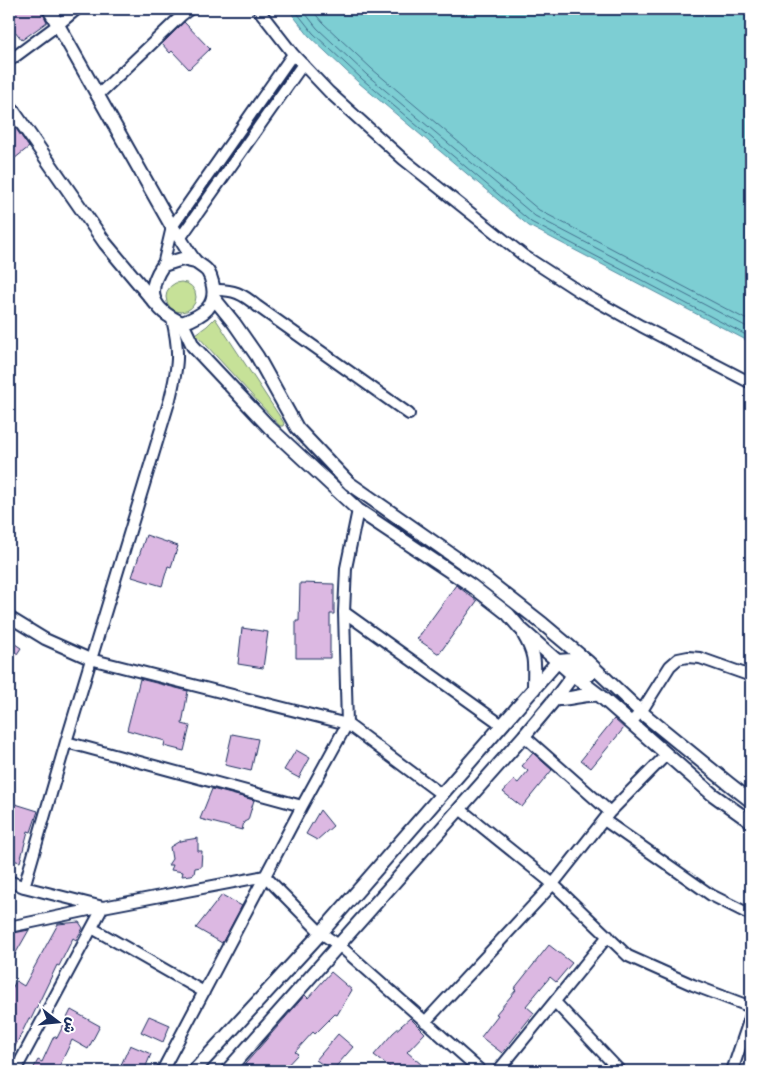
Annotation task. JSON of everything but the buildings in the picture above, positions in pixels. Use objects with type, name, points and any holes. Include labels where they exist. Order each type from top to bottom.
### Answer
[{"type":"main road","points":[[49,9],[59,24],[97,96],[195,262]]},
{"type":"main road","points":[[9,105],[105,243],[133,278],[163,313],[177,321],[193,346],[269,427],[358,510],[472,586],[508,614],[520,628],[573,675],[631,722],[666,755],[712,794],[751,822]]},
{"type":"main road","points":[[157,305],[153,296],[153,285],[163,265],[182,259],[204,266],[210,274],[214,294],[257,356],[297,428],[349,483],[479,574],[543,624],[587,661],[636,708],[751,801]]},
{"type":"main road","points":[[177,321],[202,314],[209,307],[214,294]]},
{"type":"main road","points":[[285,442],[297,428]]},
{"type":"main road","points":[[543,624],[549,637],[571,660],[619,700],[636,708]]},
{"type":"main road","points":[[520,628],[534,656],[534,689]]},
{"type":"main road","points":[[194,1071],[321,933],[558,661],[571,660]]},
{"type":"main road","points":[[227,1071],[340,946],[555,700],[573,675],[571,660]]},
{"type":"main road","points":[[555,700],[588,694],[599,695]]},
{"type":"street","points":[[9,60],[77,9]]},
{"type":"street","points":[[258,9],[293,54],[329,92],[403,159],[523,255],[588,296],[641,326],[751,383]]},
{"type":"street","points":[[97,96],[183,11]]},
{"type":"street","points":[[163,265],[176,232],[293,54]]},
{"type":"street","points":[[176,232],[303,64]]},
{"type":"street","points":[[214,294],[228,289],[247,296],[257,306],[409,414]]},
{"type":"street","points":[[24,887],[90,658],[170,399],[177,369],[177,321]]},
{"type":"street","points":[[736,374],[751,376]]},
{"type":"street","points":[[162,1071],[347,724],[344,612],[346,568],[358,510]]},
{"type":"street","points":[[344,612],[502,725]]},
{"type":"street","points":[[9,617],[45,639],[90,658],[347,724],[441,794]]},
{"type":"street","points":[[631,722],[636,708],[670,666],[678,659],[688,657],[700,658],[751,676]]},
{"type":"street","points":[[524,736],[607,816],[711,895],[751,915]]},
{"type":"street","points":[[66,742],[302,806]]},
{"type":"street","points":[[425,1022],[554,884],[607,816],[666,755]]},
{"type":"street","points":[[460,809],[554,884],[628,956],[693,985],[751,1006]]},
{"type":"street","points":[[265,876],[321,933],[340,946],[482,1071]]},
{"type":"street","points":[[9,927],[265,876]]},
{"type":"street","points":[[9,881],[24,887],[102,907]]},
{"type":"street","points":[[15,1071],[102,907]]},
{"type":"street","points":[[92,928],[204,992]]},
{"type":"street","points":[[498,1071],[608,936]]},
{"type":"street","points":[[556,1002],[620,1071]]},
{"type":"street","points":[[732,1071],[751,1015]]},
{"type":"green space","points":[[181,282],[192,286],[196,297],[192,308],[181,312],[170,308],[166,297],[170,286]]},
{"type":"green space","points":[[215,318],[284,423],[283,426],[280,426],[196,334]]},
{"type":"water","points":[[288,9],[751,9],[751,340],[746,340],[529,226],[359,83],[309,36]]}]
